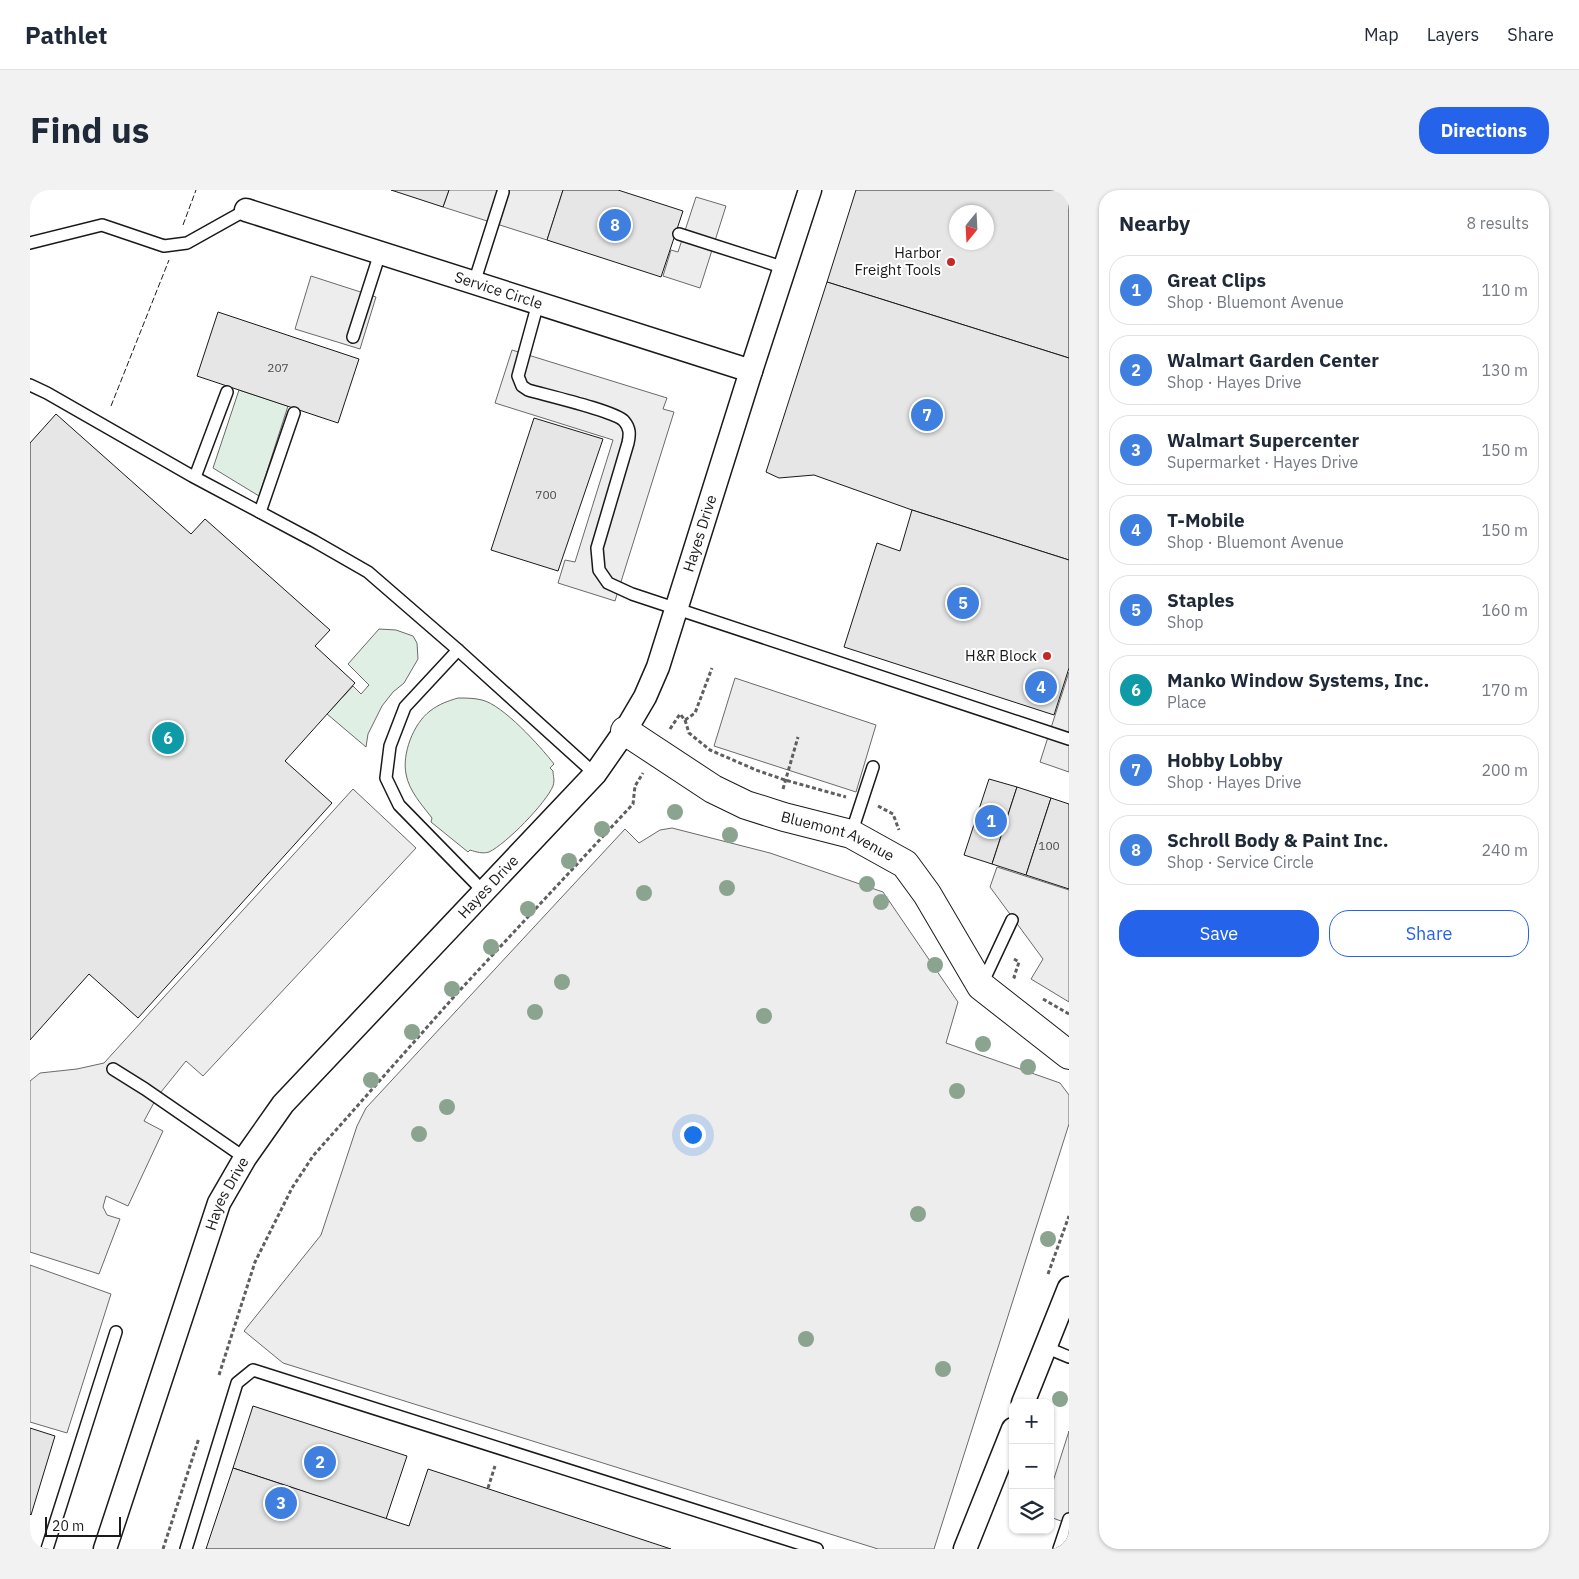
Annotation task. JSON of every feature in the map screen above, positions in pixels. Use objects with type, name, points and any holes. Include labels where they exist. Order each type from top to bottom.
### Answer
[{"type":"street","name":"Hayes Drive","points":[[105,1549],[219,1203],[245,1158],[283,1104],[594,774],[625,730],[645,697],[658,667],[810,190]]},
{"type":"street","name":"Service Circle","points":[[246,210],[751,371]]},
{"type":"street","name":"Bluemont Avenue","points":[[625,730],[713,789],[746,804],[775,814],[850,834],[905,864],[927,894],[981,986],[1069,1055]]},
{"type":"street","points":[[1025,1399],[1069,1288]]},
{"type":"street","points":[[965,1549],[1009,1439]]},
{"type":"lane","points":[[474,283],[503,192]]},
{"type":"lane","points":[[30,243],[102,225],[164,246],[187,243],[246,210]]},
{"type":"lane","points":[[679,234],[785,268]]},
{"type":"lane","points":[[353,337],[380,253]]},
{"type":"lane","points":[[538,303],[518,376],[522,386],[528,390],[611,414],[624,420],[630,431],[597,548],[599,570],[608,583],[632,594],[1069,739]]},
{"type":"lane","points":[[30,385],[368,572],[458,650],[594,774]]},
{"type":"lane","points":[[195,477],[227,392]]},
{"type":"lane","points":[[260,512],[294,413]]},
{"type":"lane","points":[[458,650],[405,707],[390,746],[386,778],[399,805],[484,892]]},
{"type":"lane","points":[[850,834],[873,767]]},
{"type":"lane","points":[[981,986],[1012,920]]},
{"type":"lane","points":[[113,1069],[245,1158]]},
{"type":"lane","points":[[47,1549],[116,1332]]},
{"type":"lane","points":[[1045,1347],[1069,1357]]},
{"type":"lane","points":[[186,1549],[237,1383],[253,1370],[817,1549]]},
{"type":"lane","points":[[1059,1549],[1069,1519]]},
{"type":"path","points":[[216,1382],[255,1262],[292,1188],[313,1156],[460,990],[633,804],[636,786],[680,714],[685,720],[695,714],[712,668]]},
{"type":"path","points":[[775,814],[798,737]]},
{"type":"path","points":[[163,1549],[201,1429]]},
{"type":"path","points":[[488,1488],[500,1448]]},
{"type":"green space","points":[[239,390],[288,406],[259,496],[213,468]]},
{"type":"green space","points":[[379,629],[396,630],[413,636],[417,643],[418,659],[404,683],[393,692],[382,706],[368,734],[366,747],[327,714],[353,686],[361,694],[369,685],[348,664]]},
{"type":"green space","points":[[458,698],[473,698],[491,703],[531,737],[554,764],[550,768],[553,771],[554,780],[549,793],[515,832],[487,853],[470,850],[468,852],[431,822],[432,818],[413,792],[406,774],[407,749],[414,731],[424,717],[433,709]]},
{"type":"shaded area","points":[[449,190],[563,190],[547,240],[443,207]]},
{"type":"shaded area","points":[[696,197],[726,206],[700,288],[663,276],[671,250],[678,252]]},
{"type":"shaded area","points":[[311,276],[376,297],[360,349],[295,329]]},
{"type":"shaded area","points":[[512,350],[667,398],[663,409],[674,412],[615,601],[558,583],[565,560],[575,562],[613,440],[495,403]]},
{"type":"shaded area","points":[[1069,672],[1069,772],[1040,762]]},
{"type":"shaded area","points":[[735,678],[876,725],[856,792],[714,746]]},
{"type":"shaded area","points":[[353,789],[416,848],[203,1076],[186,1061],[157,1097],[144,1121],[163,1131],[128,1206],[106,1196],[103,1207],[107,1215],[120,1219],[99,1274],[30,1252],[30,1081],[40,1073],[77,1069],[104,1063]]},
{"type":"shaded area","points":[[672,828],[770,853],[883,892],[958,1002],[946,1043],[1060,1083],[1069,1095],[1069,1124],[934,1549],[878,1549],[283,1363],[244,1331],[321,1235],[357,1126],[366,1108],[625,829],[639,843],[660,830]]},
{"type":"shaded area","points":[[997,867],[1069,890],[1069,1002],[1031,979],[1043,959],[990,887]]},
{"type":"shaded area","points":[[30,1265],[111,1294],[67,1433],[30,1422]]},
{"type":"shaded area","points":[[1069,1431],[1069,1524],[1054,1518],[1054,1478]]},
{"type":"building","points":[[391,190],[449,190],[443,207]]},
{"type":"building","points":[[563,190],[618,190],[683,211],[661,277],[547,240]]},
{"type":"building","name":"Harbor Freight Tools","points":[[856,190],[1069,190],[1069,358],[827,282]]},
{"type":"building","points":[[827,282],[1069,358],[1069,560],[912,510],[814,475],[779,478],[766,472]]},
{"type":"building","points":[[218,312],[359,359],[338,423],[197,376]]},
{"type":"building","points":[[56,414],[191,534],[205,519],[330,630],[315,646],[355,683],[285,761],[332,803],[138,1018],[89,974],[30,1040],[30,443]]},
{"type":"building","points":[[534,418],[603,439],[558,571],[491,550]]},
{"type":"building","points":[[912,510],[1069,560],[1069,668],[1054,715],[844,647],[877,543],[900,551]]},
{"type":"building","points":[[989,779],[1017,787],[992,864],[964,855]]},
{"type":"building","points":[[1017,787],[1051,798],[1026,875],[992,864]]},
{"type":"building","points":[[1051,798],[1069,804],[1069,889],[1026,875]]},
{"type":"building","points":[[253,1406],[407,1456],[386,1519],[233,1468]]},
{"type":"building","points":[[30,1428],[55,1436],[31,1515],[30,1514]]},
{"type":"building","points":[[233,1468],[409,1526],[428,1469],[671,1549],[206,1549]]},
{"type":"fence","points":[[183,225],[196,190]]},
{"type":"fence","points":[[111,406],[169,260]]},
{"type":"place","name":"Schroll Body & Paint Inc.","points":[[615,225]]},
{"type":"place","name":"Harbor Freight Tools","points":[[951,262]]},
{"type":"place","name":"Hobby Lobby","points":[[927,415]]},
{"type":"place","name":"Staples","points":[[963,603]]},
{"type":"place","name":"H&R Block","points":[[1047,656]]},
{"type":"place","name":"T-Mobile","points":[[1041,687]]},
{"type":"place","name":"Manko Window Systems, Inc.","points":[[168,738]]},
{"type":"place","name":"Great Clips","points":[[991,821]]},
{"type":"place","name":"Walmart Garden Center","points":[[320,1462]]},
{"type":"place","name":"Walmart Supercenter","points":[[281,1503]]}]
